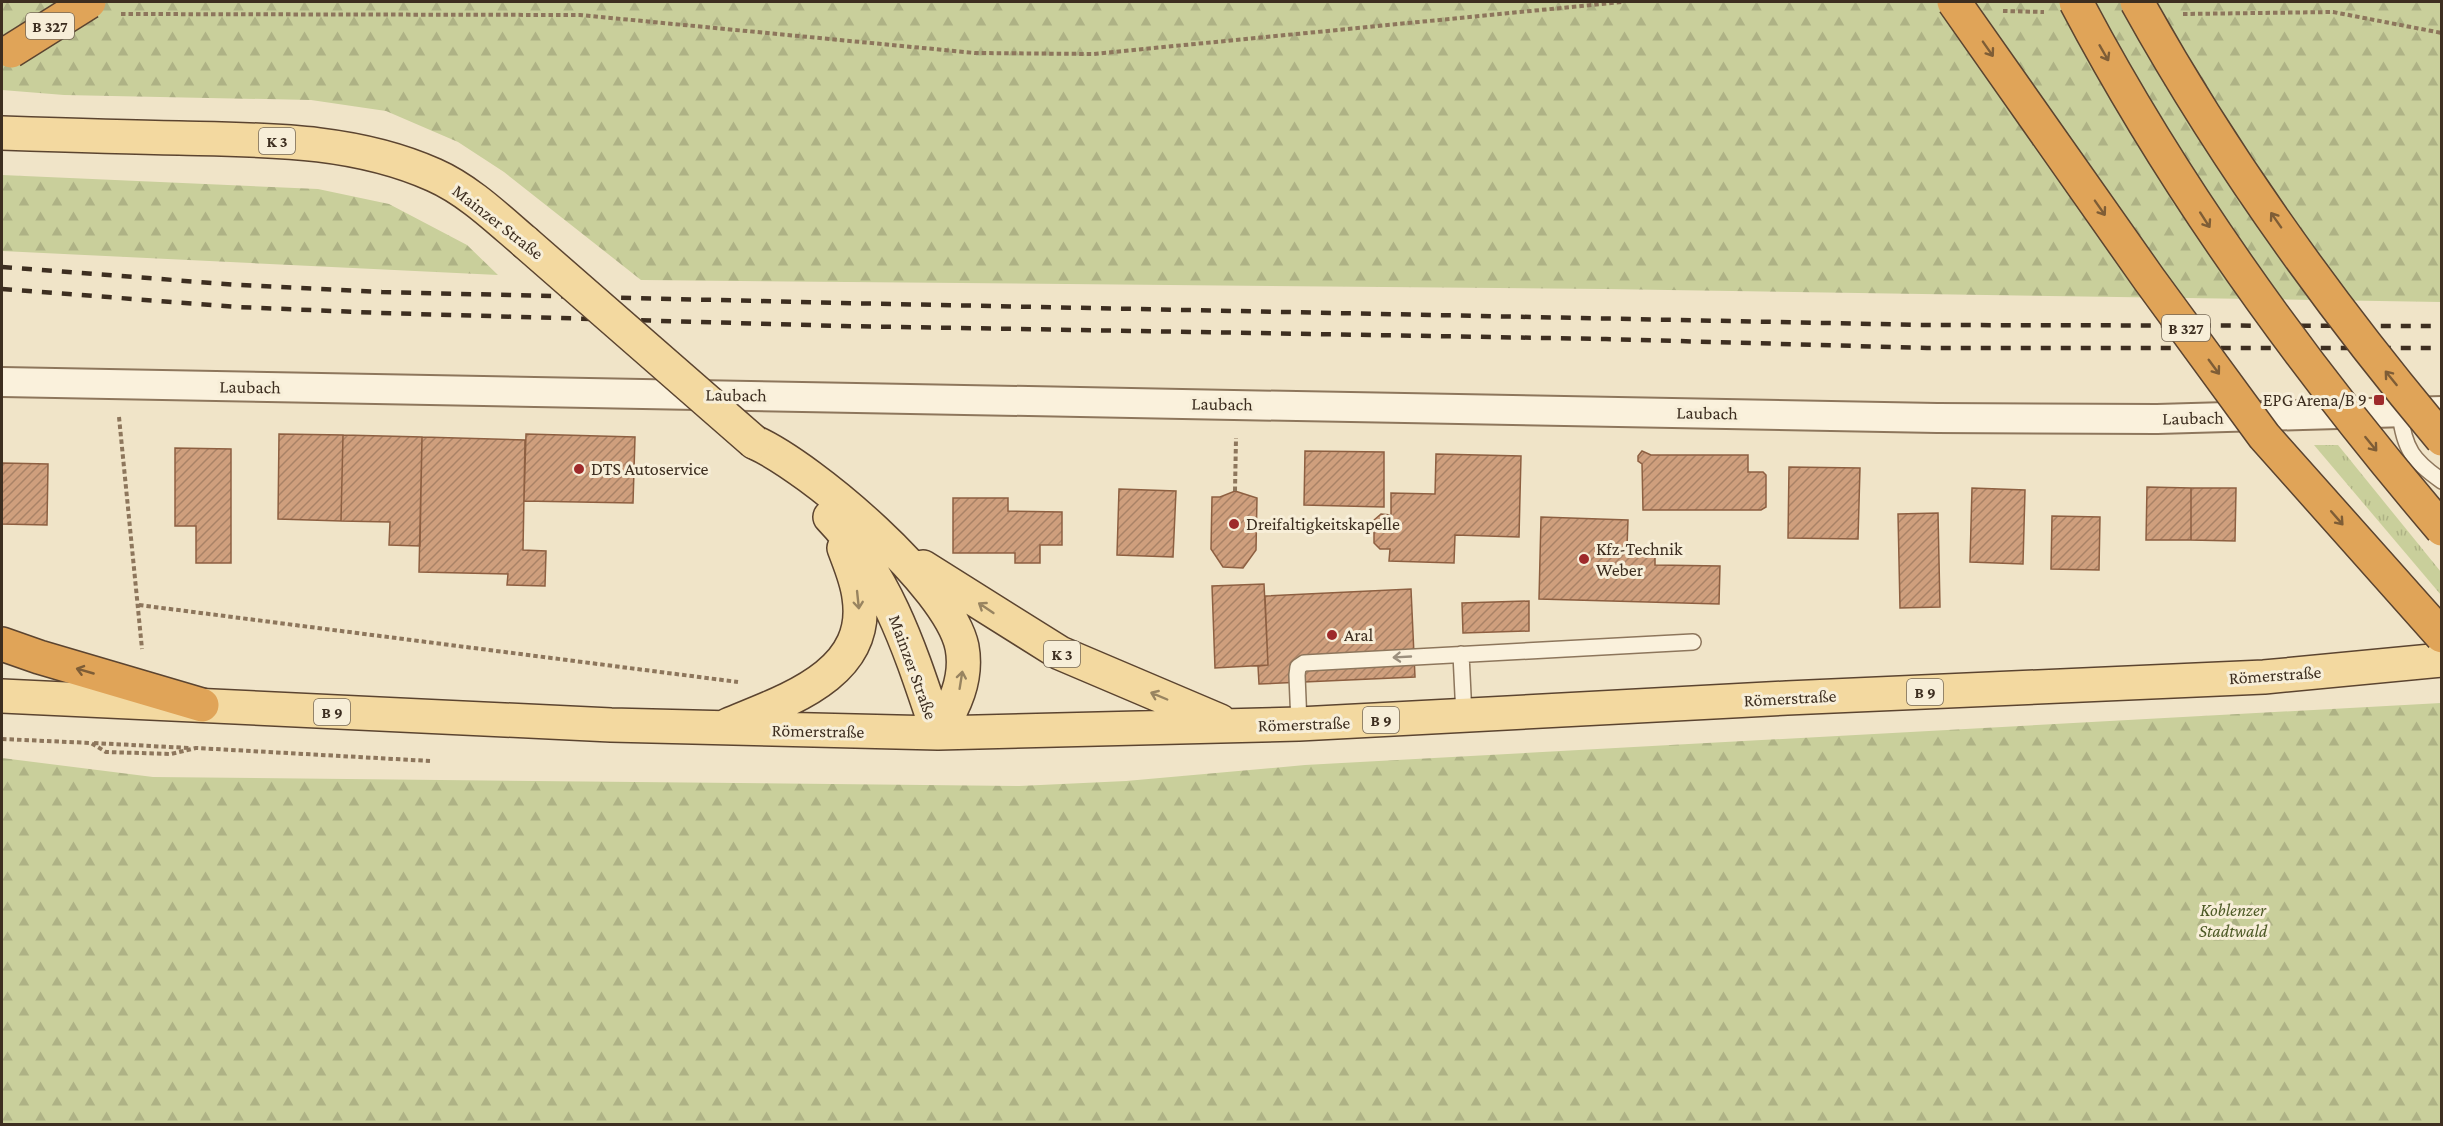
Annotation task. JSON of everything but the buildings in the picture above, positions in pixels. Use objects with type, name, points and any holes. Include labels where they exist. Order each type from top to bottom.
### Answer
[{"type":"highway","name":"B 327","points":[[1954,2],[2149,279],[2264,436],[2442,636]]},
{"type":"highway","points":[[2076,2],[2168,163],[2245,280],[2324,386],[2442,529]]},
{"type":"highway","points":[[2137,2],[2229,154],[2386,372],[2442,439]]},
{"type":"highway","name":"B 327","points":[[5,57],[103,8]]},
{"type":"highway","points":[[2,644],[202,705]]},
{"type":"main road","name":"Mainzer Straße","points":[[2,133],[265,140],[340,147],[389,158],[436,176],[480,204],[754,442],[775,468],[836,524],[859,550],[886,593],[938,733]]},
{"type":"main road","name":"Mainzer Straße","points":[[754,442],[793,462],[919,574],[943,605],[962,647],[962,683],[952,710],[938,733]]},
{"type":"main road","points":[[719,729],[810,688],[838,667],[849,653],[860,620],[859,598],[836,524]]},
{"type":"main road","name":"K 3","points":[[903,560],[947,579],[1005,621],[1060,653],[1232,726]]},
{"type":"main road","name":"Römerstraße","points":[[202,705],[719,729],[938,733],[1299,724],[1464,716],[2264,677],[2442,660]]},
{"type":"main road","name":"B 9","points":[[2,696],[202,705]]},
{"type":"street","name":"Laubach","points":[[2,382],[1948,418],[2157,419],[2400,414],[2442,411]]},
{"type":"lane","points":[[2400,414],[2403,438],[2418,464],[2442,481]]},
{"type":"lane","points":[[1299,724],[1297,675],[1298,667],[1304,663],[1693,642]]},
{"type":"lane","points":[[1461,654],[1464,716]]},
{"type":"path","points":[[103,8],[580,15],[975,52],[1093,54],[1622,2]]},
{"type":"path","points":[[115,384],[142,649]]},
{"type":"path","points":[[1235,490],[1237,404]]},
{"type":"path","points":[[139,605],[744,682]]},
{"type":"path","points":[[2,739],[430,761]]},
{"type":"path","points":[[91,743],[106,752],[171,754],[196,748]]},
{"type":"green space","points":[[2,2],[2441,2],[2441,302],[1604,289],[641,280],[504,172],[458,142],[386,111],[311,100],[64,95],[2,90]]},
{"type":"green space","points":[[2,175],[318,189],[389,204],[467,245],[498,275],[2,251]]},
{"type":"green space","points":[[2314,445],[2338,445],[2441,572],[2441,595]]},
{"type":"green space","name":"Koblenzer Stadtwald","points":[[2441,703],[2441,1124],[2,1124],[2,758],[153,777],[1019,786],[1126,781],[1305,765]]},
{"type":"railway","points":[[2,267],[239,285],[382,292],[1925,325],[2442,326]]},
{"type":"railway","points":[[2,289],[238,307],[843,326],[1606,339],[1927,348],[2442,348]]},
{"type":"place","name":"EPG Arena/B 9","points":[[2379,400]]},
{"type":"place","name":"DTS Autoservice","points":[[579,469]]},
{"type":"place","name":"Dreifaltigkeitskapelle","points":[[1234,524]]},
{"type":"place","name":"Kfz-Technik Weber","points":[[1584,559]]},
{"type":"place","name":"Aral","points":[[1332,635]]}]
